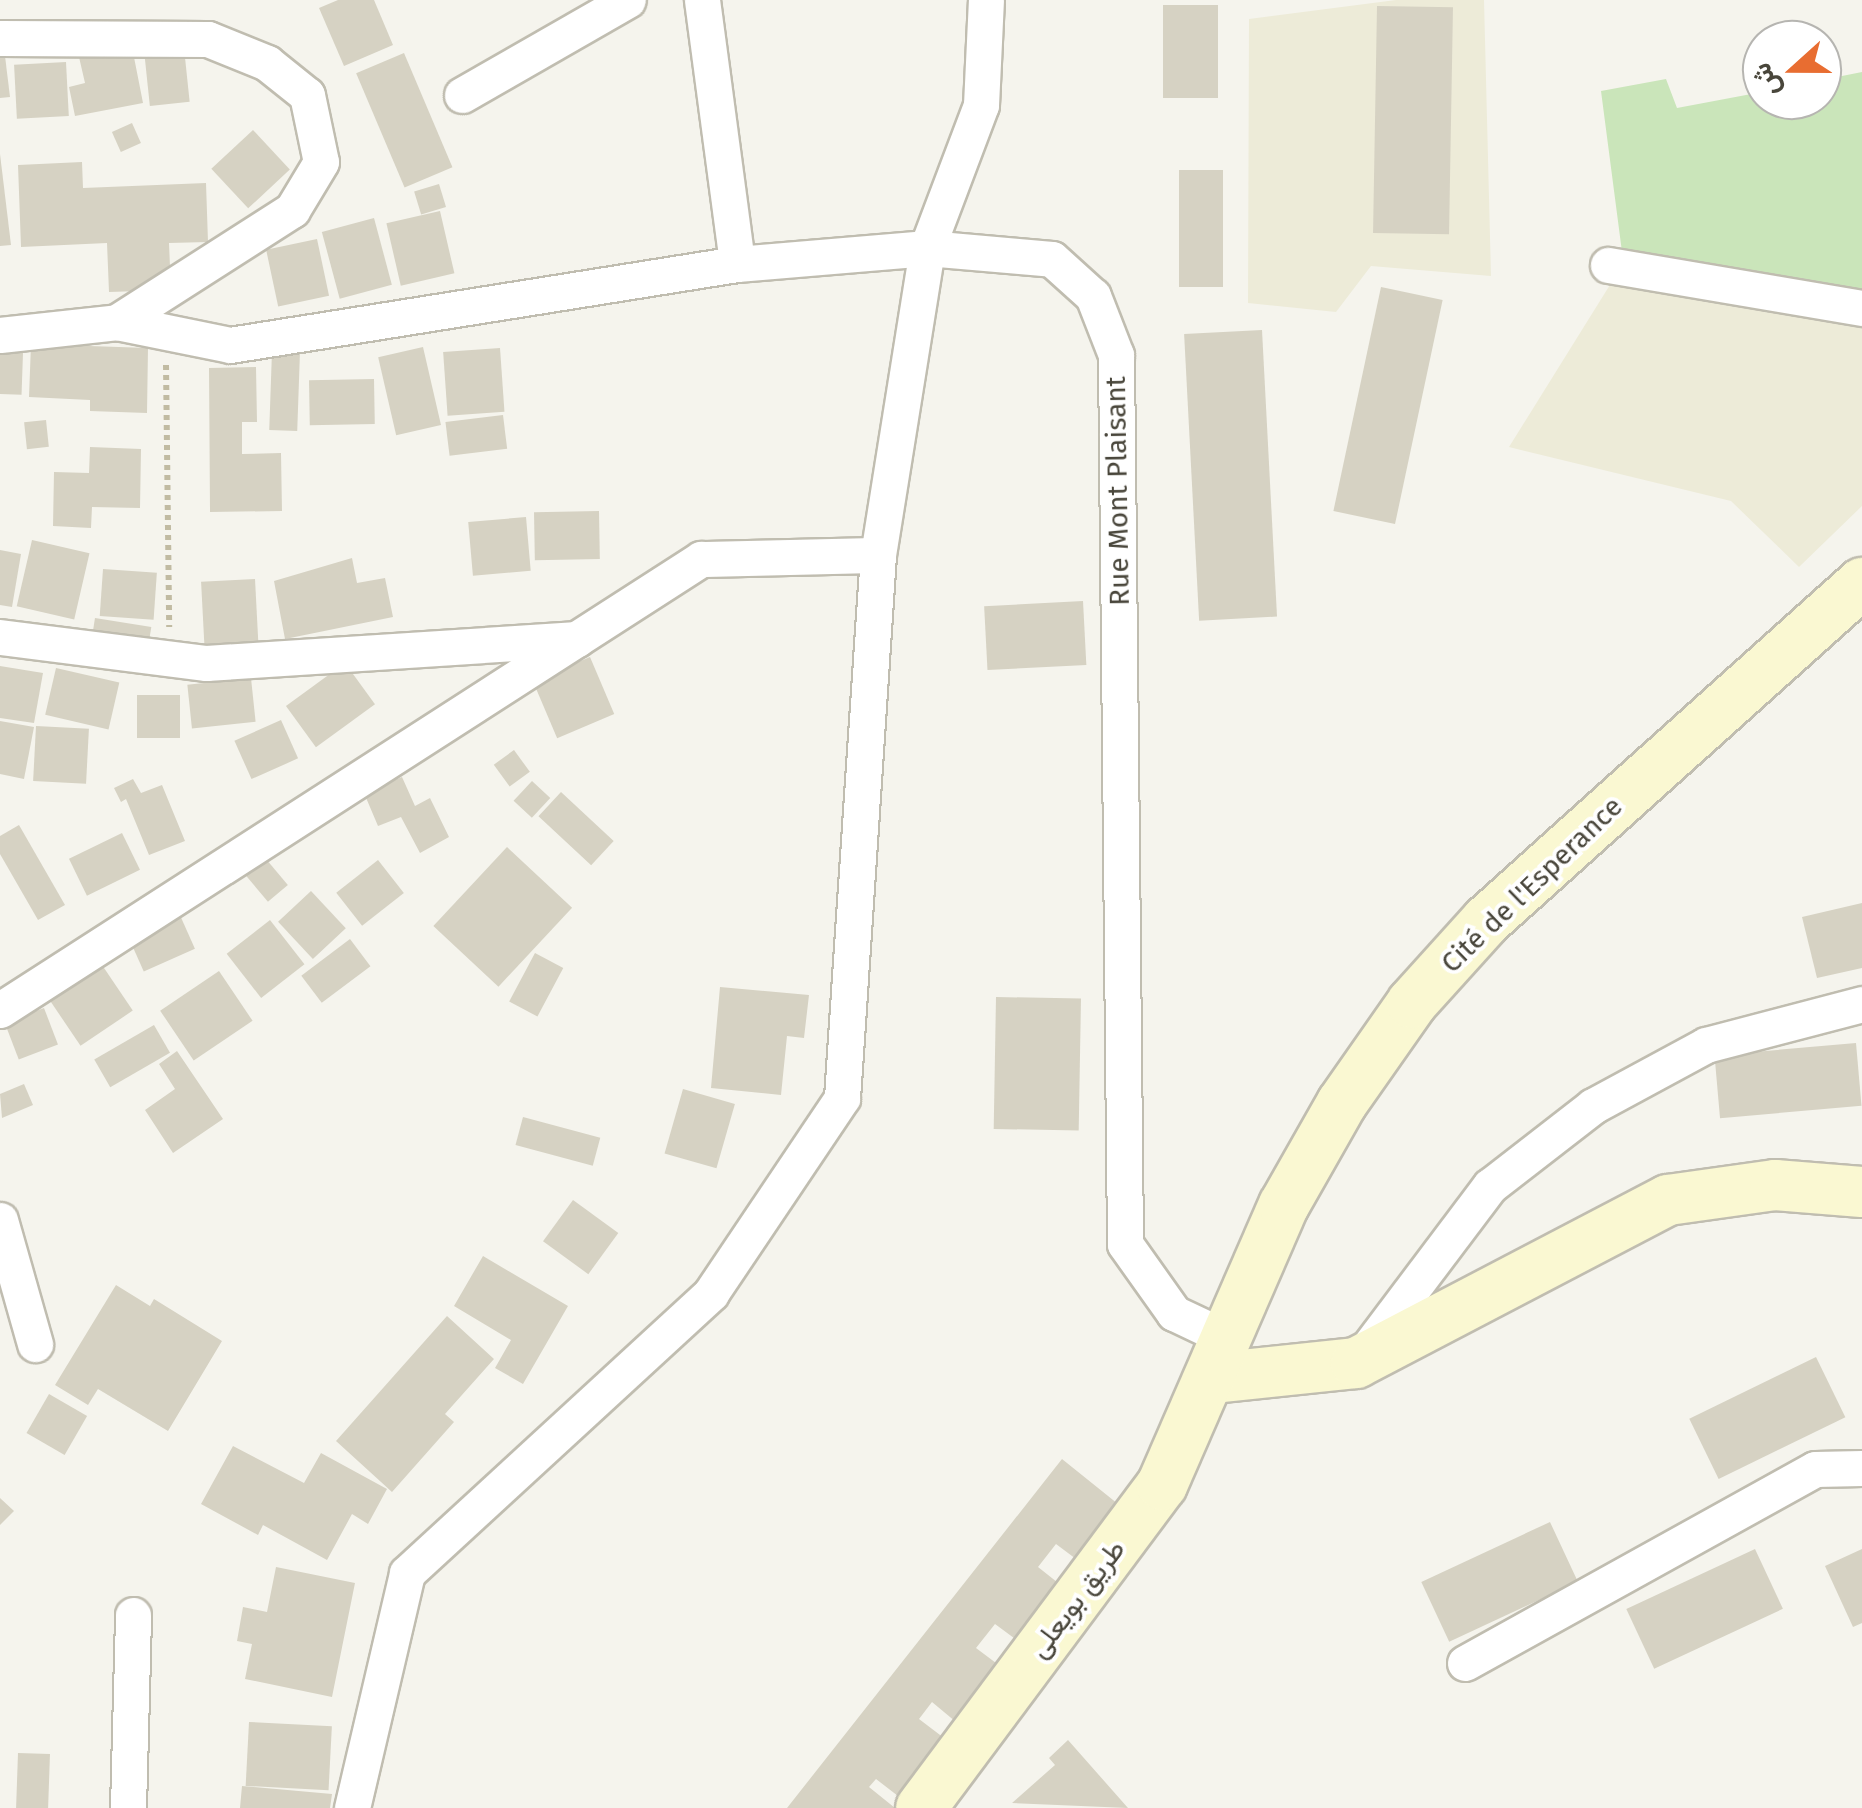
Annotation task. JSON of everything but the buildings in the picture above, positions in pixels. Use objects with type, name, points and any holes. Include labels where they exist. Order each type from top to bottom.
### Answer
[{"type":"main road","points":[[1857,592],[1862,543]]},
{"type":"main road","name":"Cité de l'Esperance","points":[[1221,1358],[1284,1205],[1342,1103],[1412,1003],[1486,921],[1857,592]]},
{"type":"main road","points":[[1221,1358],[1356,1363],[1668,1200],[1775,1185],[1862,1192]]},
{"type":"main road","name":"طريق بويعلى","points":[[921,1808],[1162,1485],[1221,1358]]},
{"type":"street","points":[[462,95],[628,0]]},
{"type":"street","points":[[702,0],[738,264]]},
{"type":"street","points":[[352,1808],[407,1573],[711,1292],[842,1098],[878,555],[927,248],[981,105],[986,0]]},
{"type":"street","points":[[0,38],[208,40],[268,63],[307,95],[321,162],[292,210],[118,322]]},
{"type":"street","name":"Rue Mont Plaisant","points":[[0,335],[118,322],[166,328],[230,345],[738,264],[927,248],[1052,258],[1093,296],[1116,356],[1125,1244],[1174,1313],[1221,1358]]},
{"type":"street","points":[[1608,265],[1862,308]]},
{"type":"street","points":[[0,1010],[701,559],[878,555]]},
{"type":"street","points":[[0,637],[206,663],[578,638]]},
{"type":"street","points":[[1356,1363],[1490,1186],[1593,1106],[1706,1044],[1862,1004]]},
{"type":"street","points":[[0,1220],[35,1344]]},
{"type":"street","points":[[1466,1663],[1814,1469],[1862,1468]]},
{"type":"street","points":[[128,1808],[133,1615]]},
{"type":"path","points":[[166,328],[170,660]]},
{"type":"shaded area","points":[[1396,0],[1484,0],[1491,276],[1371,266],[1336,312],[1248,303],[1249,19]]},
{"type":"shaded area","points":[[1613,280],[1862,324],[1862,506],[1799,567],[1731,501],[1509,447]]},
{"type":"green space","points":[[1862,72],[1862,291],[1622,252],[1601,91],[1666,79],[1677,108],[1742,96],[1742,120],[1842,120],[1842,76]]}]
